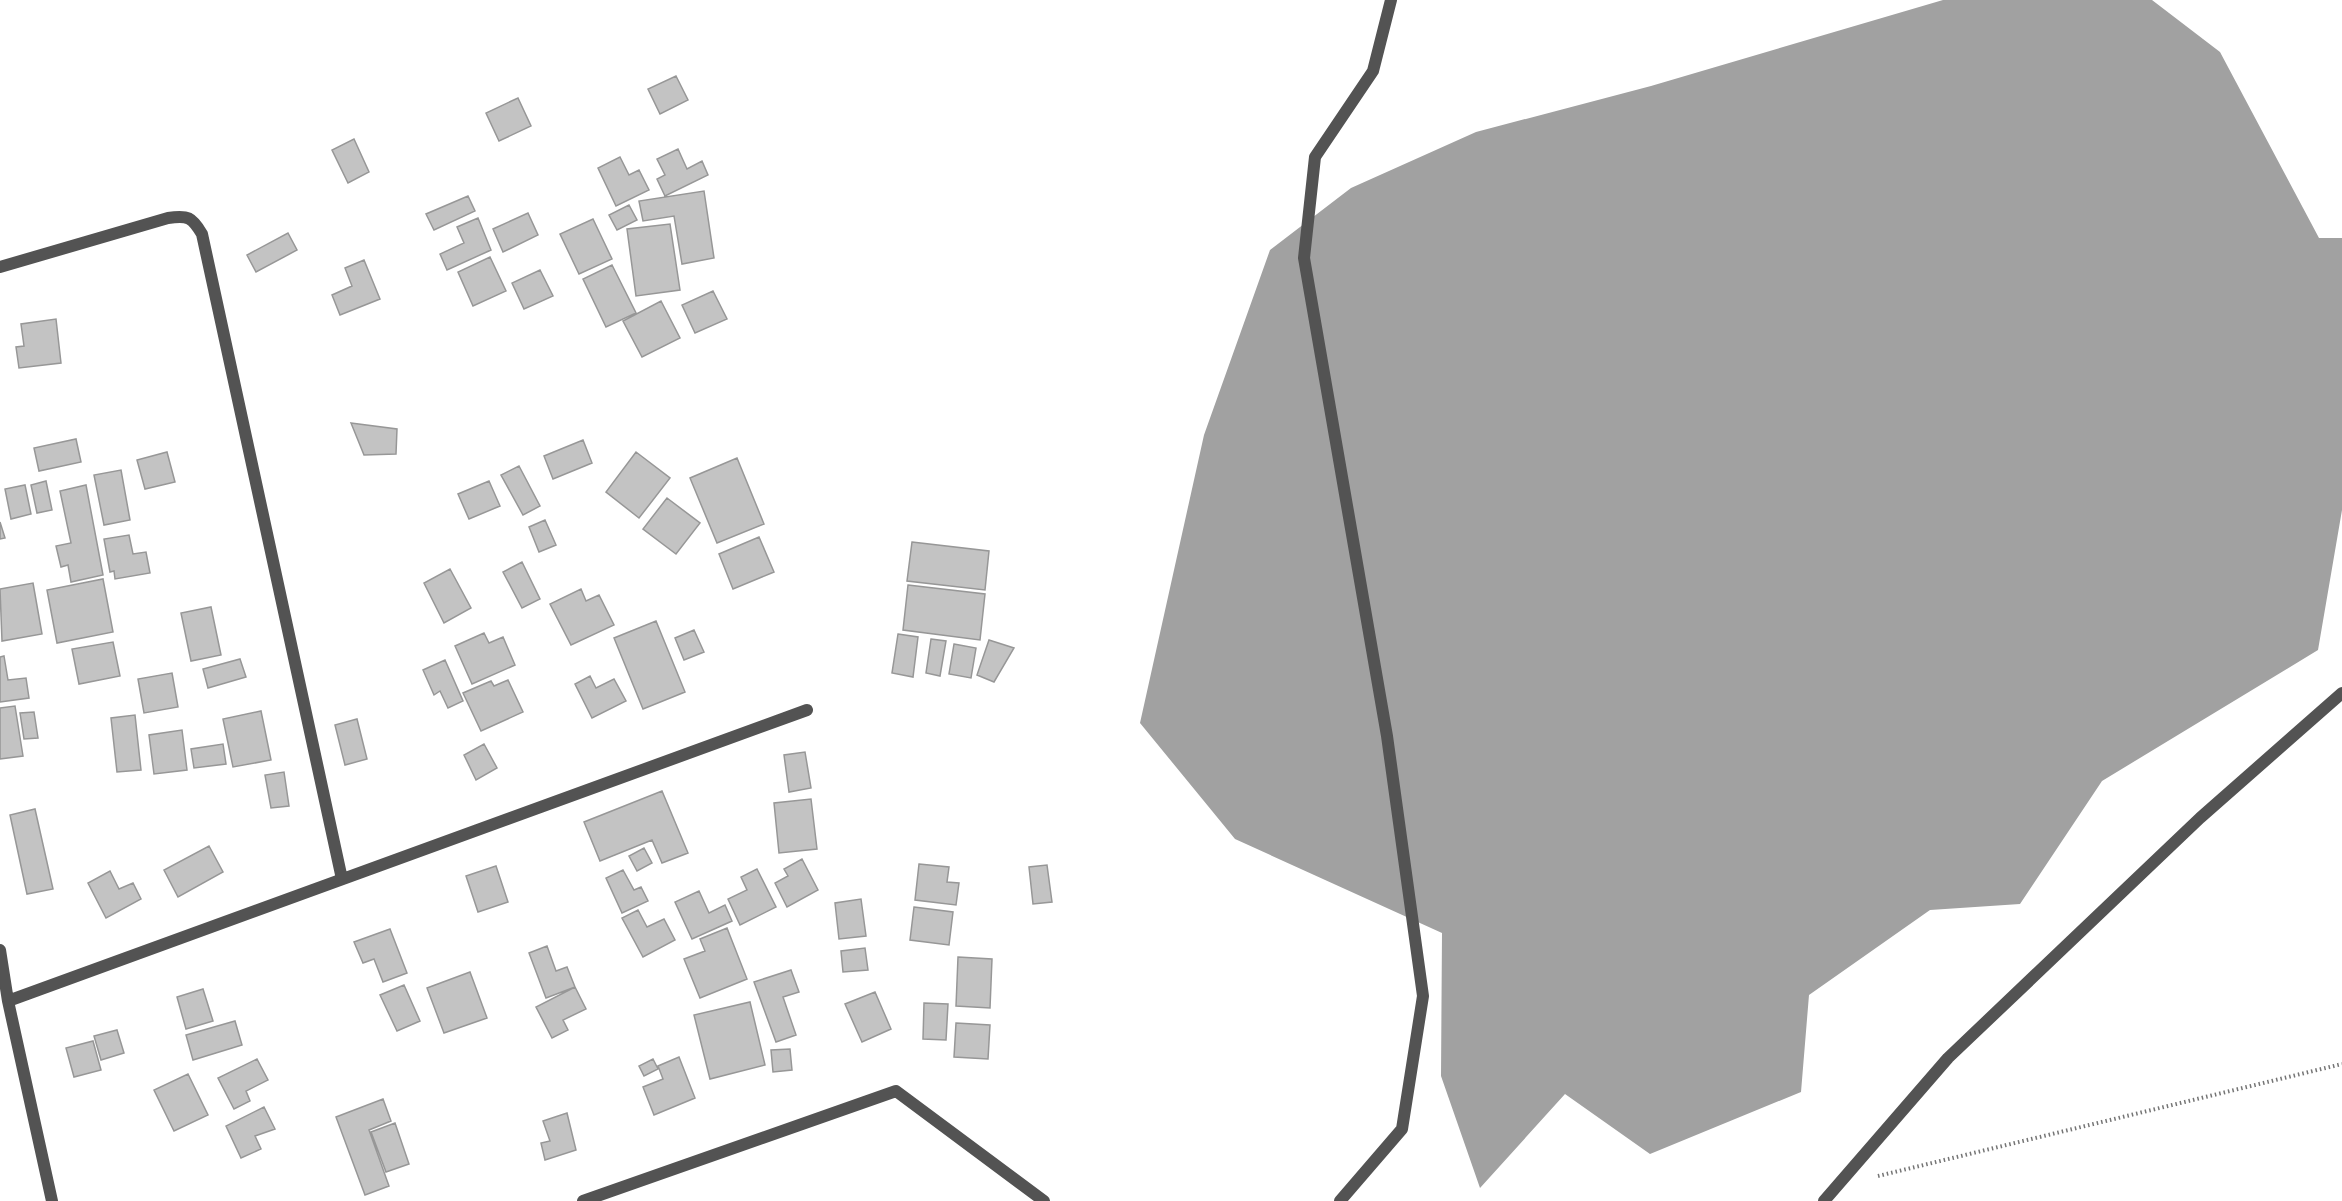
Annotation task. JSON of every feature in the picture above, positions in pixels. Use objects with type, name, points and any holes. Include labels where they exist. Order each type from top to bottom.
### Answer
[{"type":"street","points":[[1340,1201],[1402,1129],[1423,996],[1387,736],[1304,258],[1315,157],[1374,71],[1390,0]]},
{"type":"street","points":[[0,267],[168,218],[182,216],[194,220],[202,234],[342,879]]},
{"type":"street","points":[[1824,1201],[1948,1058],[2200,818],[2342,693]]},
{"type":"street","points":[[8,1001],[807,710]]},
{"type":"street","points":[[0,950],[8,1001],[52,1201]]},
{"type":"street","points":[[583,1201],[896,1090],[1044,1201]]},
{"type":"path","points":[[1837,1186],[2342,1064]]},
{"type":"shaded area","points":[[1943,0],[2152,0],[2220,52],[2319,238],[2342,238],[2342,510],[2318,650],[2102,781],[2020,904],[1930,910],[1809,995],[1801,1092],[1650,1154],[1565,1094],[1480,1188],[1441,1076],[1442,933],[1235,839],[1140,723],[1204,435],[1270,250],[1351,188],[1476,132],[1651,86]]},
{"type":"building","points":[[676,76],[688,100],[660,114],[648,89]]},
{"type":"building","points":[[518,98],[531,126],[499,141],[486,113]]},
{"type":"building","points":[[354,139],[369,172],[348,183],[332,150]]},
{"type":"building","points":[[678,149],[687,169],[702,161],[708,175],[665,196],[657,179],[665,175],[657,159]]},
{"type":"building","points":[[620,157],[629,175],[639,170],[649,190],[616,206],[598,168]]},
{"type":"building","points":[[704,191],[714,258],[682,264],[674,216],[643,221],[639,201]]},
{"type":"building","points":[[468,196],[475,211],[434,230],[426,214]]},
{"type":"building","points":[[629,205],[637,220],[617,230],[609,215]]},
{"type":"building","points":[[528,213],[538,235],[503,252],[493,229]]},
{"type":"building","points":[[478,218],[491,250],[447,270],[440,254],[464,243],[457,227]]},
{"type":"building","points":[[593,219],[612,259],[579,274],[560,234]]},
{"type":"building","points":[[670,224],[680,290],[636,296],[627,229]]},
{"type":"building","points":[[288,233],[297,250],[256,272],[247,255]]},
{"type":"building","points":[[490,257],[506,291],[473,306],[458,272]]},
{"type":"building","points":[[364,260],[380,299],[340,315],[332,295],[352,286],[345,268]]},
{"type":"building","points":[[612,265],[636,313],[606,327],[583,279]]},
{"type":"building","points":[[540,270],[553,296],[524,309],[512,283]]},
{"type":"building","points":[[713,291],[727,319],[695,333],[682,305]]},
{"type":"building","points":[[661,301],[680,338],[642,357],[623,321]]},
{"type":"building","points":[[56,319],[61,363],[19,368],[16,347],[24,346],[21,324]]},
{"type":"building","points":[[351,423],[397,429],[396,454],[364,455]]},
{"type":"building","points":[[76,439],[81,462],[39,471],[34,448]]},
{"type":"building","points":[[583,440],[592,463],[553,479],[544,456]]},
{"type":"building","points":[[167,452],[175,482],[145,489],[137,460]]},
{"type":"building","points":[[636,452],[670,478],[639,518],[606,492]]},
{"type":"building","points":[[737,458],[764,524],[717,543],[690,478]]},
{"type":"building","points":[[519,466],[540,506],[523,515],[501,475]]},
{"type":"building","points":[[121,470],[130,520],[104,525],[94,475]]},
{"type":"building","points":[[46,481],[52,510],[37,513],[31,485]]},
{"type":"building","points":[[489,481],[500,506],[469,519],[458,494]]},
{"type":"building","points":[[25,485],[31,514],[11,519],[5,489]]},
{"type":"building","points":[[86,485],[103,575],[71,582],[68,565],[61,567],[56,546],[71,543],[60,491]]},
{"type":"building","points":[[667,498],[700,523],[676,554],[643,529]]},
{"type":"building","points":[[545,520],[556,545],[539,552],[529,527]]},
{"type":"building","points":[[0,522],[5,538],[0,539]]},
{"type":"building","points":[[129,535],[133,554],[146,552],[150,573],[115,579],[114,571],[110,572],[104,539]]},
{"type":"building","points":[[759,537],[774,572],[733,589],[719,554]]},
{"type":"building","points":[[912,542],[989,551],[985,590],[907,581]]},
{"type":"building","points":[[522,562],[540,599],[522,608],[503,572]]},
{"type":"building","points":[[450,569],[471,608],[444,623],[424,583]]},
{"type":"building","points":[[103,579],[113,632],[57,643],[47,590]]},
{"type":"building","points":[[33,583],[42,634],[2,641],[0,589]]},
{"type":"building","points":[[908,585],[985,594],[980,640],[903,630]]},
{"type":"building","points":[[581,589],[586,601],[599,595],[614,625],[571,645],[550,604]]},
{"type":"building","points":[[211,607],[221,655],[191,661],[181,613]]},
{"type":"building","points":[[656,621],[685,692],[643,709],[614,638]]},
{"type":"building","points":[[694,630],[704,652],[684,660],[675,638]]},
{"type":"building","points":[[484,633],[489,643],[503,637],[515,665],[472,684],[455,646]]},
{"type":"building","points":[[898,634],[918,637],[913,677],[892,673]]},
{"type":"building","points":[[931,639],[946,641],[940,676],[926,673]]},
{"type":"building","points":[[989,640],[1014,648],[994,682],[977,675]]},
{"type":"building","points":[[113,642],[120,676],[79,684],[72,649]]},
{"type":"building","points":[[954,644],[976,648],[971,678],[949,674]]},
{"type":"building","points":[[4,656],[8,680],[26,678],[29,698],[0,702],[0,657]]},
{"type":"building","points":[[240,659],[246,677],[208,688],[203,669]]},
{"type":"building","points":[[445,660],[463,701],[448,708],[440,691],[434,695],[423,670]]},
{"type":"building","points":[[172,673],[178,707],[144,713],[138,679]]},
{"type":"building","points":[[590,676],[596,688],[614,679],[626,701],[592,718],[575,684]]},
{"type":"building","points":[[508,680],[523,712],[481,731],[463,693],[491,681],[494,686]]},
{"type":"building","points":[[15,706],[23,756],[0,759],[0,708]]},
{"type":"building","points":[[261,711],[271,760],[233,767],[223,719]]},
{"type":"building","points":[[34,712],[38,738],[24,739],[20,713]]},
{"type":"building","points":[[135,715],[141,770],[117,772],[111,718]]},
{"type":"building","points":[[357,719],[367,759],[345,765],[335,725]]},
{"type":"building","points":[[182,730],[187,770],[154,774],[149,735]]},
{"type":"building","points":[[223,744],[226,764],[194,768],[191,749]]},
{"type":"building","points":[[484,744],[497,768],[476,780],[464,755]]},
{"type":"building","points":[[805,752],[811,788],[789,792],[784,755]]},
{"type":"building","points":[[284,772],[289,806],[271,808],[265,775]]},
{"type":"building","points":[[662,791],[688,853],[662,863],[652,840],[600,861],[584,822]]},
{"type":"building","points":[[811,799],[817,849],[779,853],[774,803]]},
{"type":"building","points":[[35,809],[53,889],[27,894],[10,815]]},
{"type":"building","points":[[209,846],[223,872],[178,897],[164,870]]},
{"type":"building","points":[[644,848],[652,863],[637,871],[629,856]]},
{"type":"building","points":[[802,859],[818,890],[787,907],[775,883],[788,876],[784,869]]},
{"type":"building","points":[[919,864],[949,867],[947,882],[959,883],[956,905],[915,900]]},
{"type":"building","points":[[1047,865],[1052,902],[1033,904],[1029,867]]},
{"type":"building","points":[[496,866],[508,902],[478,912],[466,876]]},
{"type":"building","points":[[757,869],[776,907],[740,925],[728,899],[747,890],[741,877]]},
{"type":"building","points":[[623,870],[634,890],[641,887],[648,901],[622,913],[606,878]]},
{"type":"building","points":[[110,871],[119,889],[133,883],[141,899],[106,918],[88,883]]},
{"type":"building","points":[[699,891],[709,913],[725,905],[732,921],[692,939],[675,902]]},
{"type":"building","points":[[861,899],[866,936],[839,939],[835,903]]},
{"type":"building","points":[[914,907],[953,912],[949,945],[910,940]]},
{"type":"building","points":[[638,910],[647,927],[664,919],[675,940],[643,957],[622,918]]},
{"type":"building","points":[[727,928],[747,979],[700,998],[684,959],[705,951],[700,939]]},
{"type":"building","points":[[390,929],[407,973],[383,982],[374,959],[363,963],[354,942]]},
{"type":"building","points":[[547,946],[556,971],[567,967],[575,987],[546,998],[529,953]]},
{"type":"building","points":[[865,948],[868,970],[843,972],[841,951]]},
{"type":"building","points":[[958,957],[992,959],[990,1008],[956,1006]]},
{"type":"building","points":[[791,970],[799,992],[783,997],[796,1035],[776,1042],[754,982]]},
{"type":"building","points":[[470,972],[487,1018],[444,1033],[427,988]]},
{"type":"building","points":[[404,985],[420,1021],[397,1031],[380,995]]},
{"type":"building","points":[[575,987],[586,1009],[563,1020],[568,1030],[552,1038],[536,1007]]},
{"type":"building","points":[[203,989],[213,1021],[186,1029],[177,997]]},
{"type":"building","points":[[875,992],[891,1029],[862,1042],[845,1004]]},
{"type":"building","points":[[750,1002],[765,1065],[710,1079],[694,1015]]},
{"type":"building","points":[[924,1003],[948,1004],[946,1040],[923,1039]]},
{"type":"building","points":[[235,1021],[242,1045],[193,1060],[186,1035]]},
{"type":"building","points":[[956,1023],[990,1025],[988,1059],[954,1057]]},
{"type":"building","points":[[117,1030],[124,1053],[101,1060],[94,1036]]},
{"type":"building","points":[[93,1041],[101,1070],[74,1077],[66,1048]]},
{"type":"building","points":[[790,1049],[792,1070],[773,1072],[771,1050]]},
{"type":"building","points":[[679,1057],[695,1098],[654,1115],[643,1087],[663,1079],[658,1066]]},
{"type":"building","points":[[257,1059],[268,1080],[246,1091],[250,1101],[234,1109],[218,1078]]},
{"type":"building","points":[[653,1059],[658,1069],[644,1076],[639,1066]]},
{"type":"building","points":[[188,1074],[208,1115],[174,1131],[154,1090]]},
{"type":"building","points":[[383,1099],[391,1121],[369,1130],[389,1186],[365,1195],[336,1117]]},
{"type":"building","points":[[264,1107],[275,1129],[255,1136],[261,1149],[241,1158],[226,1126]]},
{"type":"building","points":[[567,1113],[576,1150],[545,1160],[541,1143],[550,1141],[543,1121]]},
{"type":"building","points":[[395,1123],[409,1164],[386,1172],[371,1132]]}]
